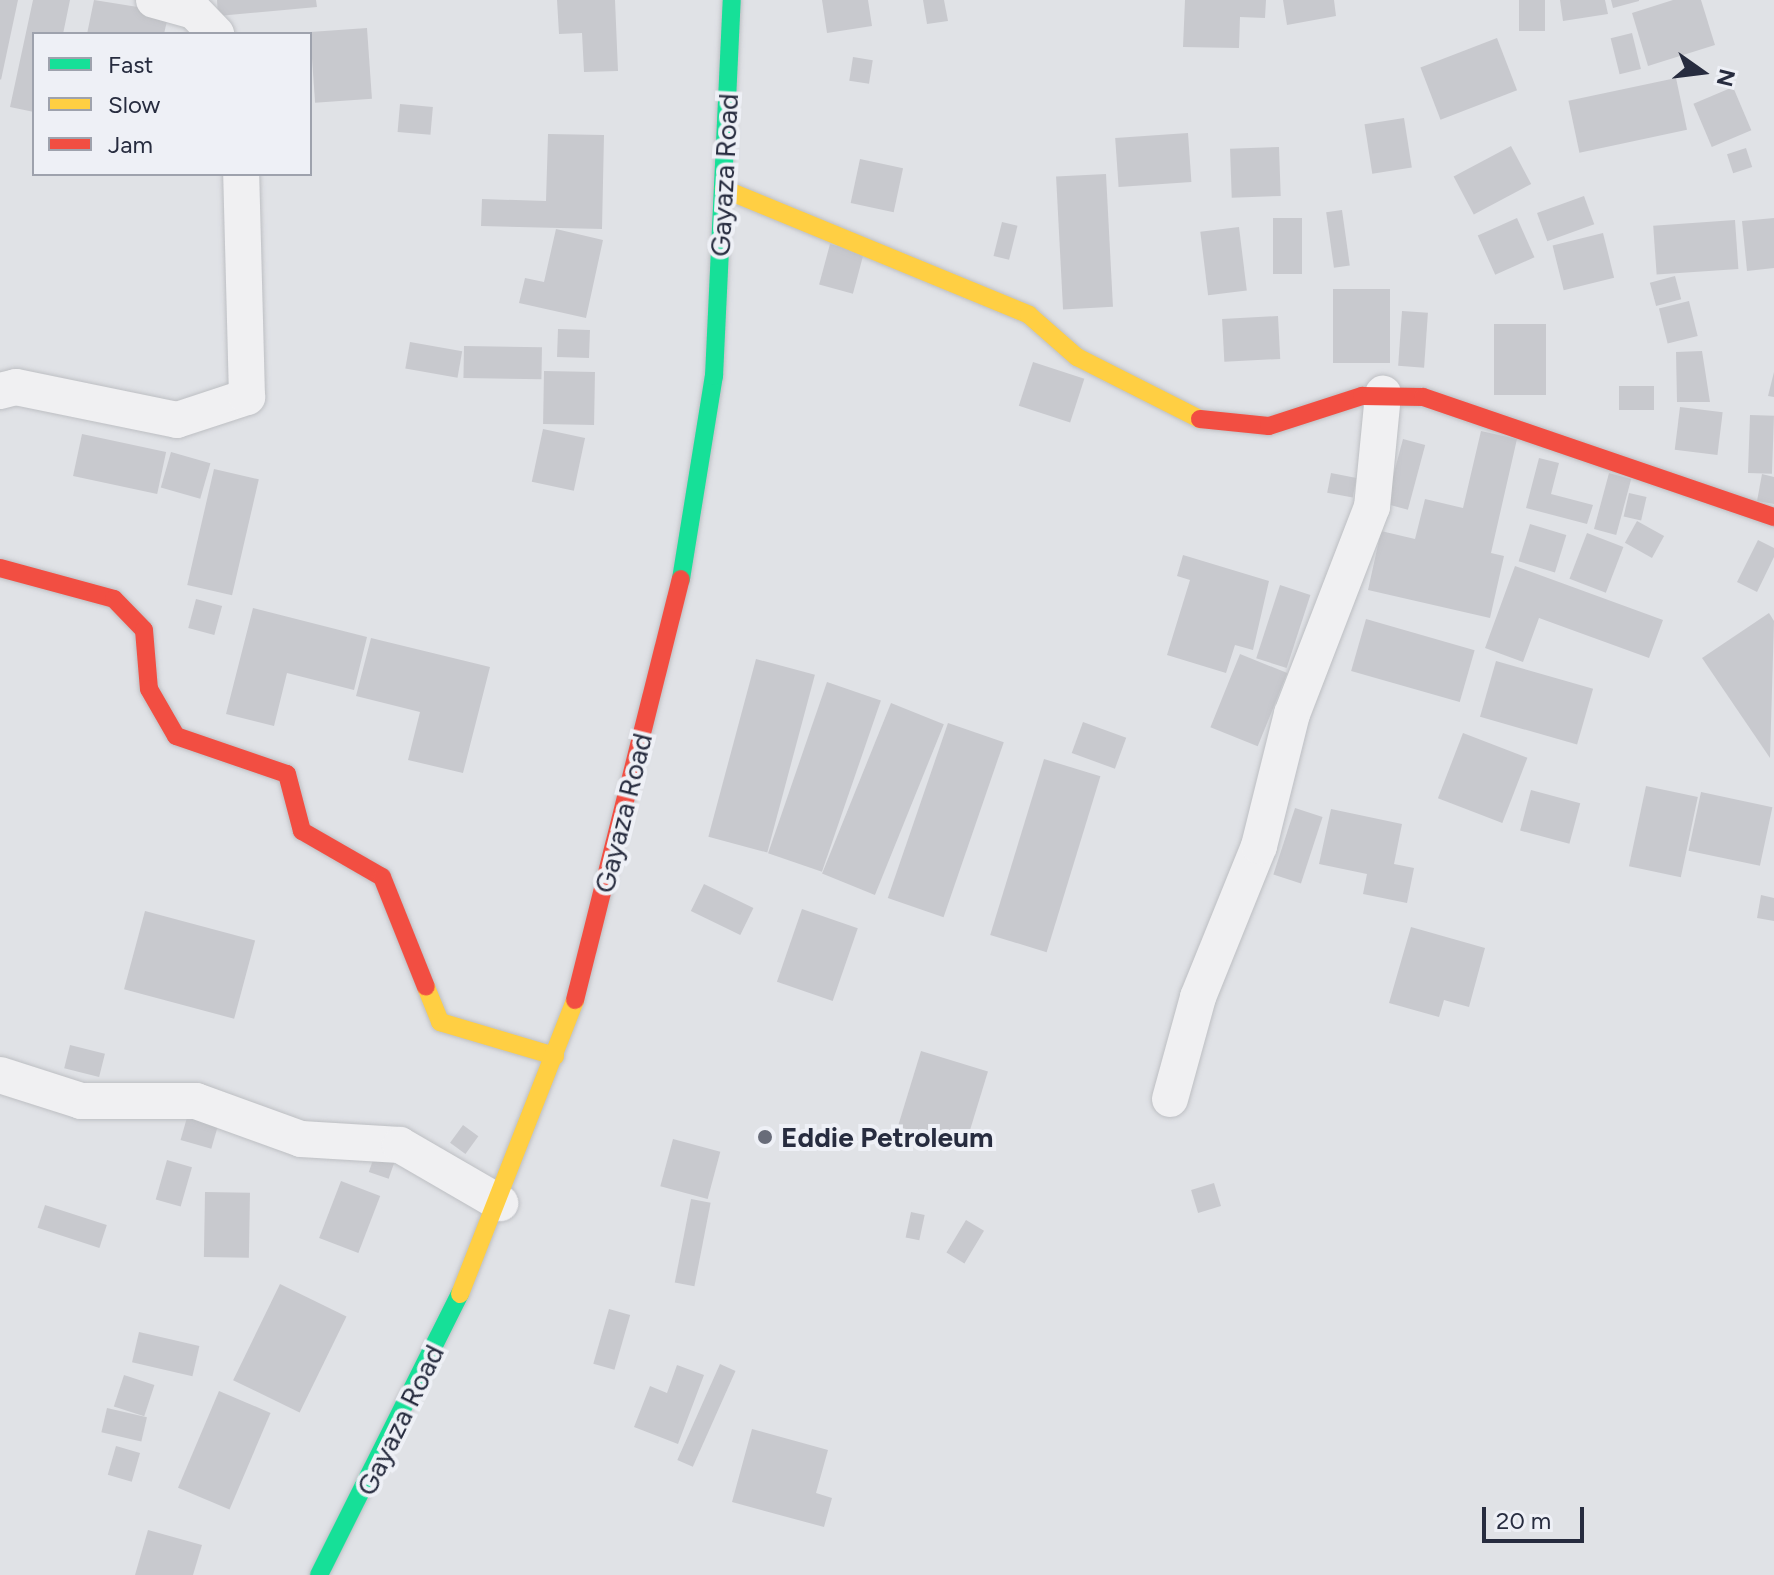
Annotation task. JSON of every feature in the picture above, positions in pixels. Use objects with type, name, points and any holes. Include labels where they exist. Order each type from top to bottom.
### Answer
[{"type":"street","points":[[154,0],[194,11],[214,32]]},
{"type":"street","name":"Gayaza Road","points":[[319,1575],[362,1501],[500,1203],[555,1056],[677,602],[714,376],[732,0]]},
{"type":"street","points":[[0,391],[16,387],[177,420],[247,397],[241,176]]},
{"type":"street","points":[[724,189],[1029,315],[1077,357],[1198,419],[1240,427],[1296,423],[1383,394],[1423,397],[1510,424],[1774,517]]},
{"type":"street","points":[[1170,1099],[1198,997],[1259,846],[1292,714],[1372,507],[1383,394]]},
{"type":"street","points":[[0,568],[114,599],[144,630],[149,689],[176,736],[287,774],[302,831],[382,877],[440,1022],[555,1056]]},
{"type":"street","points":[[0,1075],[81,1101],[196,1101],[301,1139],[400,1145],[500,1203]]},
{"type":"building","points":[[0,0],[18,0],[1,80],[0,79]]},
{"type":"building","points":[[33,0],[70,0],[63,32],[32,32],[32,112],[10,107]]},
{"type":"building","points":[[94,0],[169,12],[164,32],[87,32]]},
{"type":"building","points":[[217,0],[316,0],[317,7],[218,16]]},
{"type":"building","points":[[557,0],[615,0],[618,71],[584,72],[582,33],[559,34]]},
{"type":"building","points":[[822,0],[868,0],[872,26],[827,33]]},
{"type":"building","points":[[923,0],[944,0],[948,21],[927,24]]},
{"type":"building","points":[[1185,0],[1266,0],[1265,18],[1240,17],[1239,48],[1183,47]]},
{"type":"building","points":[[1283,0],[1334,0],[1336,16],[1287,25]]},
{"type":"building","points":[[1519,0],[1545,0],[1545,31],[1519,31]]},
{"type":"building","points":[[1560,0],[1605,0],[1608,14],[1563,21]]},
{"type":"building","points":[[1611,0],[1639,0],[1639,1],[1613,8]]},
{"type":"building","points":[[1673,0],[1701,0],[1715,45],[1648,66],[1632,13]]},
{"type":"building","points":[[367,28],[372,99],[315,103],[310,32]]},
{"type":"building","points":[[1632,33],[1641,69],[1620,74],[1611,38]]},
{"type":"building","points":[[1497,38],[1517,90],[1441,120],[1420,67]]},
{"type":"building","points":[[853,57],[873,60],[869,84],[849,81]]},
{"type":"building","points":[[1676,78],[1687,130],[1579,153],[1568,101]]},
{"type":"building","points":[[1733,87],[1751,130],[1712,147],[1693,104]]},
{"type":"building","points":[[400,104],[433,107],[430,135],[398,132]]},
{"type":"building","points":[[1404,118],[1412,167],[1372,174],[1364,124]]},
{"type":"building","points":[[1188,133],[1191,182],[1119,187],[1115,138]]},
{"type":"building","points":[[548,134],[604,135],[602,229],[481,226],[482,199],[546,201]]},
{"type":"building","points":[[1511,146],[1531,184],[1474,214],[1454,177]]},
{"type":"building","points":[[1279,147],[1281,196],[1232,198],[1230,149]]},
{"type":"building","points":[[1746,148],[1752,167],[1733,173],[1727,154]]},
{"type":"building","points":[[860,159],[903,168],[894,212],[851,203]]},
{"type":"building","points":[[1106,174],[1113,307],[1063,309],[1056,177]]},
{"type":"building","points":[[1584,196],[1594,224],[1547,241],[1537,213]]},
{"type":"building","points":[[1342,210],[1350,265],[1334,268],[1326,212]]},
{"type":"building","points":[[1273,218],[1302,218],[1302,274],[1273,274]]},
{"type":"building","points":[[1517,218],[1534,257],[1495,275],[1478,235]]},
{"type":"building","points":[[1774,218],[1774,268],[1747,271],[1742,221]]},
{"type":"building","points":[[1735,220],[1738,269],[1657,275],[1653,226]]},
{"type":"building","points":[[1002,222],[1018,226],[1009,260],[994,256]]},
{"type":"building","points":[[1239,227],[1247,291],[1208,295],[1200,232]]},
{"type":"building","points":[[556,229],[603,240],[586,318],[519,303],[525,278],[544,282]]},
{"type":"building","points":[[1603,233],[1614,278],[1564,290],[1553,246]]},
{"type":"building","points":[[830,244],[864,253],[853,294],[819,285]]},
{"type":"building","points":[[1675,276],[1681,299],[1656,306],[1650,283]]},
{"type":"building","points":[[1333,289],[1390,289],[1390,363],[1333,363]]},
{"type":"building","points":[[1689,301],[1698,336],[1668,343],[1659,308]]},
{"type":"building","points":[[1402,311],[1428,313],[1424,368],[1398,366]]},
{"type":"building","points":[[1278,316],[1280,359],[1224,362],[1222,319]]},
{"type":"building","points":[[1494,324],[1546,324],[1546,395],[1494,395]]},
{"type":"building","points":[[558,329],[590,330],[589,358],[557,357]]},
{"type":"building","points":[[410,342],[462,351],[458,378],[405,369]]},
{"type":"building","points":[[464,346],[542,347],[541,379],[463,378]]},
{"type":"building","points":[[1702,351],[1710,402],[1677,402],[1676,352]]},
{"type":"building","points":[[1033,362],[1084,379],[1070,422],[1019,406]]},
{"type":"building","points":[[544,371],[595,372],[594,425],[543,424]]},
{"type":"building","points":[[1774,372],[1774,397],[1768,396]]},
{"type":"building","points":[[1619,386],[1654,386],[1654,410],[1619,410]]},
{"type":"building","points":[[1680,407],[1723,412],[1717,455],[1675,450]]},
{"type":"building","points":[[1750,415],[1774,416],[1772,474],[1748,473]]},
{"type":"building","points":[[543,429],[585,438],[574,491],[532,482]]},
{"type":"building","points":[[1481,431],[1517,439],[1491,553],[1504,556],[1490,618],[1368,590],[1381,531],[1415,539],[1425,499],[1463,508]]},
{"type":"building","points":[[82,434],[166,452],[157,494],[73,476]]},
{"type":"building","points":[[1403,439],[1425,445],[1408,510],[1386,504]]},
{"type":"building","points":[[171,452],[210,463],[200,499],[161,488]]},
{"type":"building","points":[[1539,458],[1559,463],[1551,494],[1593,505],[1587,524],[1526,508]]},
{"type":"building","points":[[214,469],[259,479],[232,595],[187,585]]},
{"type":"building","points":[[1331,473],[1357,478],[1353,498],[1327,493]]},
{"type":"building","points":[[1609,473],[1631,479],[1616,535],[1594,529]]},
{"type":"building","points":[[1762,474],[1774,477],[1774,504],[1757,501]]},
{"type":"building","points":[[1629,493],[1647,497],[1641,520],[1624,516]]},
{"type":"building","points":[[1637,521],[1664,536],[1652,558],[1625,543]]},
{"type":"building","points":[[1530,524],[1566,535],[1555,572],[1519,561]]},
{"type":"building","points":[[1587,533],[1623,547],[1606,593],[1569,579]]},
{"type":"building","points":[[1758,540],[1774,548],[1774,557],[1757,592],[1737,582]]},
{"type":"building","points":[[1183,555],[1269,581],[1253,650],[1235,645],[1226,673],[1167,655],[1190,580],[1177,576]]},
{"type":"building","points":[[1515,566],[1663,620],[1649,658],[1539,618],[1523,662],[1485,648]]},
{"type":"building","points":[[1280,585],[1310,595],[1287,668],[1256,658]]},
{"type":"building","points":[[196,599],[222,606],[214,635],[188,628]]},
{"type":"building","points":[[253,608],[367,637],[354,690],[287,673],[274,726],[226,714]]},
{"type":"building","points":[[1769,613],[1774,621],[1770,758],[1702,658]]},
{"type":"building","points":[[1366,619],[1475,650],[1460,702],[1351,671]]},
{"type":"building","points":[[371,638],[490,667],[463,773],[408,760],[420,712],[356,696]]},
{"type":"building","points":[[1240,654],[1287,673],[1258,746],[1210,727]]},
{"type":"building","points":[[756,659],[815,675],[767,853],[708,837]]},
{"type":"building","points":[[1496,661],[1593,689],[1577,745],[1480,717]]},
{"type":"building","points":[[827,682],[881,701],[822,872],[768,853]]},
{"type":"building","points":[[891,703],[944,724],[875,895],[822,874]]},
{"type":"building","points":[[1083,722],[1126,738],[1115,769],[1072,753]]},
{"type":"building","points":[[948,723],[1004,742],[944,917],[888,898]]},
{"type":"building","points":[[1463,733],[1527,758],[1502,823],[1438,798]]},
{"type":"building","points":[[1044,759],[1100,776],[1047,952],[990,935]]},
{"type":"building","points":[[1646,786],[1698,797],[1681,877],[1629,866]]},
{"type":"building","points":[[1531,790],[1580,803],[1569,844],[1520,831]]},
{"type":"building","points":[[1701,792],[1772,807],[1760,866],[1689,851]]},
{"type":"building","points":[[1295,808],[1323,817],[1301,884],[1273,875]]},
{"type":"building","points":[[1331,809],[1402,824],[1394,864],[1414,868],[1407,903],[1363,894],[1367,874],[1319,864]]},
{"type":"building","points":[[704,884],[753,908],[740,935],[691,911]]},
{"type":"building","points":[[1761,895],[1774,898],[1774,921],[1757,918]]},
{"type":"building","points":[[802,909],[858,928],[833,1001],[777,982]]},
{"type":"building","points":[[145,911],[255,941],[234,1019],[124,989]]},
{"type":"building","points":[[1411,927],[1485,948],[1469,1007],[1444,1000],[1439,1017],[1389,1003]]},
{"type":"building","points":[[70,1045],[105,1054],[99,1077],[64,1068]]},
{"type":"building","points":[[921,1051],[988,1071],[965,1147],[898,1127]]},
{"type":"building","points":[[188,1114],[219,1123],[211,1149],[181,1140]]},
{"type":"building","points":[[463,1125],[478,1136],[465,1154],[450,1143]]},
{"type":"building","points":[[673,1139],[720,1152],[708,1199],[660,1186]]},
{"type":"building","points":[[375,1154],[395,1161],[389,1179],[369,1172]]},
{"type":"building","points":[[167,1160],[192,1167],[181,1207],[156,1199]]},
{"type":"building","points":[[341,1181],[380,1196],[358,1253],[319,1238]]},
{"type":"building","points":[[1214,1183],[1221,1206],[1198,1213],[1191,1190]]},
{"type":"building","points":[[205,1192],[250,1193],[249,1258],[204,1257]]},
{"type":"building","points":[[691,1199],[711,1203],[694,1286],[675,1282]]},
{"type":"building","points":[[45,1205],[107,1225],[99,1248],[38,1228]]},
{"type":"building","points":[[911,1212],[925,1215],[919,1240],[906,1237]]},
{"type":"building","points":[[966,1220],[984,1231],[964,1263],[946,1253]]},
{"type":"building","points":[[280,1284],[347,1316],[300,1413],[233,1380]]},
{"type":"building","points":[[609,1309],[630,1315],[614,1370],[593,1364]]},
{"type":"building","points":[[139,1332],[199,1346],[192,1376],[132,1362]]},
{"type":"building","points":[[720,1364],[736,1371],[693,1467],[677,1460]]},
{"type":"building","points":[[677,1365],[704,1375],[678,1444],[634,1427],[650,1386],[667,1393]]},
{"type":"building","points":[[124,1375],[154,1385],[144,1416],[114,1406]]},
{"type":"building","points":[[219,1391],[271,1413],[230,1510],[178,1488]]},
{"type":"building","points":[[107,1408],[147,1417],[141,1442],[101,1432]]},
{"type":"building","points":[[752,1429],[828,1450],[816,1493],[832,1498],[824,1527],[732,1502]]},
{"type":"building","points":[[116,1446],[140,1453],[132,1482],[108,1475]]},
{"type":"building","points":[[148,1530],[202,1545],[193,1575],[135,1575]]},
{"type":"traffic: fast","points":[[681,579],[714,376],[732,0]]},
{"type":"traffic: fast","points":[[319,1575],[460,1294]]},
{"type":"traffic: slow","points":[[724,189],[1029,315],[1077,357],[1200,419]]},
{"type":"traffic: slow","points":[[426,987],[440,1022],[555,1056]]},
{"type":"traffic: slow","points":[[460,1294],[575,1000]]},
{"type":"traffic: jam","points":[[1200,419],[1269,426],[1362,396],[1423,397],[1774,517]]},
{"type":"traffic: jam","points":[[0,568],[114,599],[144,630],[149,689],[176,736],[287,774],[302,831],[382,877],[426,987]]},
{"type":"traffic: jam","points":[[575,1000],[681,579]]},
{"type":"place","name":"Eddie Petroleum","points":[[765,1137]]}]
